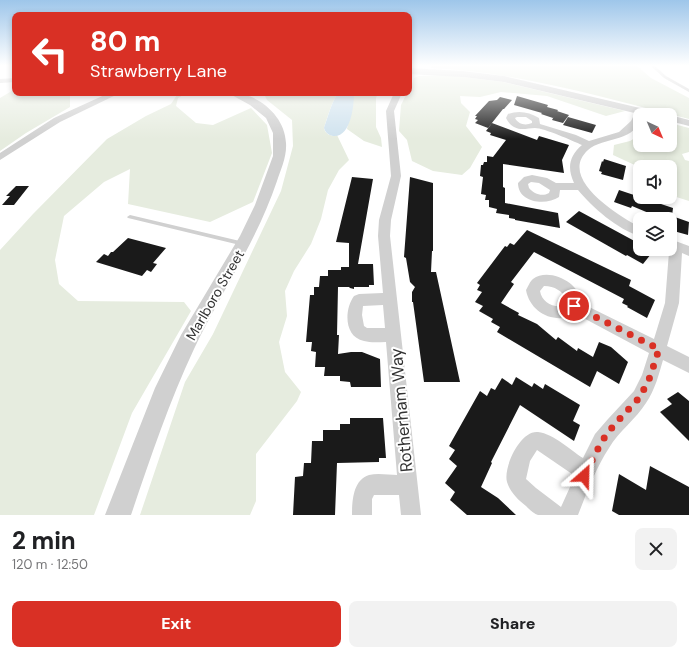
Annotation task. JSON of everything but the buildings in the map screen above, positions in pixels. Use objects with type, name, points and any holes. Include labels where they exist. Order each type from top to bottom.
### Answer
[{"type":"street","points":[[547,90],[633,109]]},
{"type":"street","points":[[0,157],[56,120],[109,96]]},
{"type":"street","name":"Marlboro Street","points":[[118,515],[149,428],[168,382],[188,342],[244,244],[262,205],[271,180],[278,156],[280,142],[277,126],[260,106],[243,96]]},
{"type":"street","name":"Rotherham Way","points":[[397,96],[390,111],[396,179],[385,220],[384,236],[411,515]]},
{"type":"street","points":[[677,120],[689,123]]},
{"type":"street","points":[[633,124],[628,130],[590,145],[581,151],[575,161],[575,171],[581,186],[591,199],[606,211],[633,228]]},
{"type":"street","points":[[536,125],[573,137],[590,145]]},
{"type":"street","points":[[553,187],[581,186]]},
{"type":"street","points":[[568,515],[586,472],[602,441],[614,425],[640,397],[650,377],[672,304],[678,247]]},
{"type":"street","name":"Rotherham Way","points":[[390,299],[359,300],[356,306],[356,326],[358,331],[365,335],[394,335]]},
{"type":"street","points":[[574,306],[689,365]]},
{"type":"street","points":[[555,515],[521,488],[516,480],[517,469],[529,445],[536,441],[544,442],[586,472]]},
{"type":"street","name":"Rotherham Way","points":[[362,515],[362,494],[370,485],[408,485]]},
{"type":"lane","points":[[130,217],[244,244]]},
{"type":"shaded area","points":[[412,90],[537,90],[625,111],[606,116],[547,96],[501,92],[480,97],[460,96],[461,103],[470,112],[466,126],[482,147],[470,168],[462,175],[433,171],[412,161],[407,140],[399,131],[401,105],[406,96],[412,96]]},
{"type":"shaded area","points":[[573,90],[674,90],[689,98],[689,119],[677,116],[677,108],[645,108]]},
{"type":"shaded area","points":[[12,91],[12,96],[70,96],[70,107],[26,133],[0,151],[0,98]]},
{"type":"shaded area","points":[[176,96],[182,96],[178,98],[176,106],[196,123],[213,125],[251,108],[267,125],[272,153],[253,202],[210,222],[128,204],[130,169],[104,182],[64,216],[55,260],[59,284],[78,301],[184,302],[191,311],[132,413],[94,515],[0,515],[0,250],[33,214],[107,139],[146,116],[171,104]]},
{"type":"shaded area","points":[[265,96],[336,96],[332,103],[324,128],[329,134],[333,136],[337,135],[349,160],[339,170],[328,190],[321,219],[311,244],[294,271],[285,291],[287,316],[279,342],[285,372],[301,392],[297,401],[256,454],[256,501],[250,515],[140,515],[185,382],[213,334],[281,191],[293,146],[292,120],[267,100]]},
{"type":"shaded area","points":[[353,96],[377,96],[376,127],[381,138],[382,147],[364,141],[347,129]]},
{"type":"shaded area","points":[[677,125],[689,128],[689,152],[682,154],[685,160],[689,161],[689,201],[677,197],[677,160],[633,160],[633,164],[613,155],[614,145],[633,139],[633,152],[677,152]]},
{"type":"water","points":[[336,96],[354,96],[352,112],[348,126],[344,132],[333,136],[327,133],[324,128],[332,104]]},
{"type":"route","points":[[574,306],[659,349],[650,377],[640,397],[614,425],[602,441],[584,476]]}]
